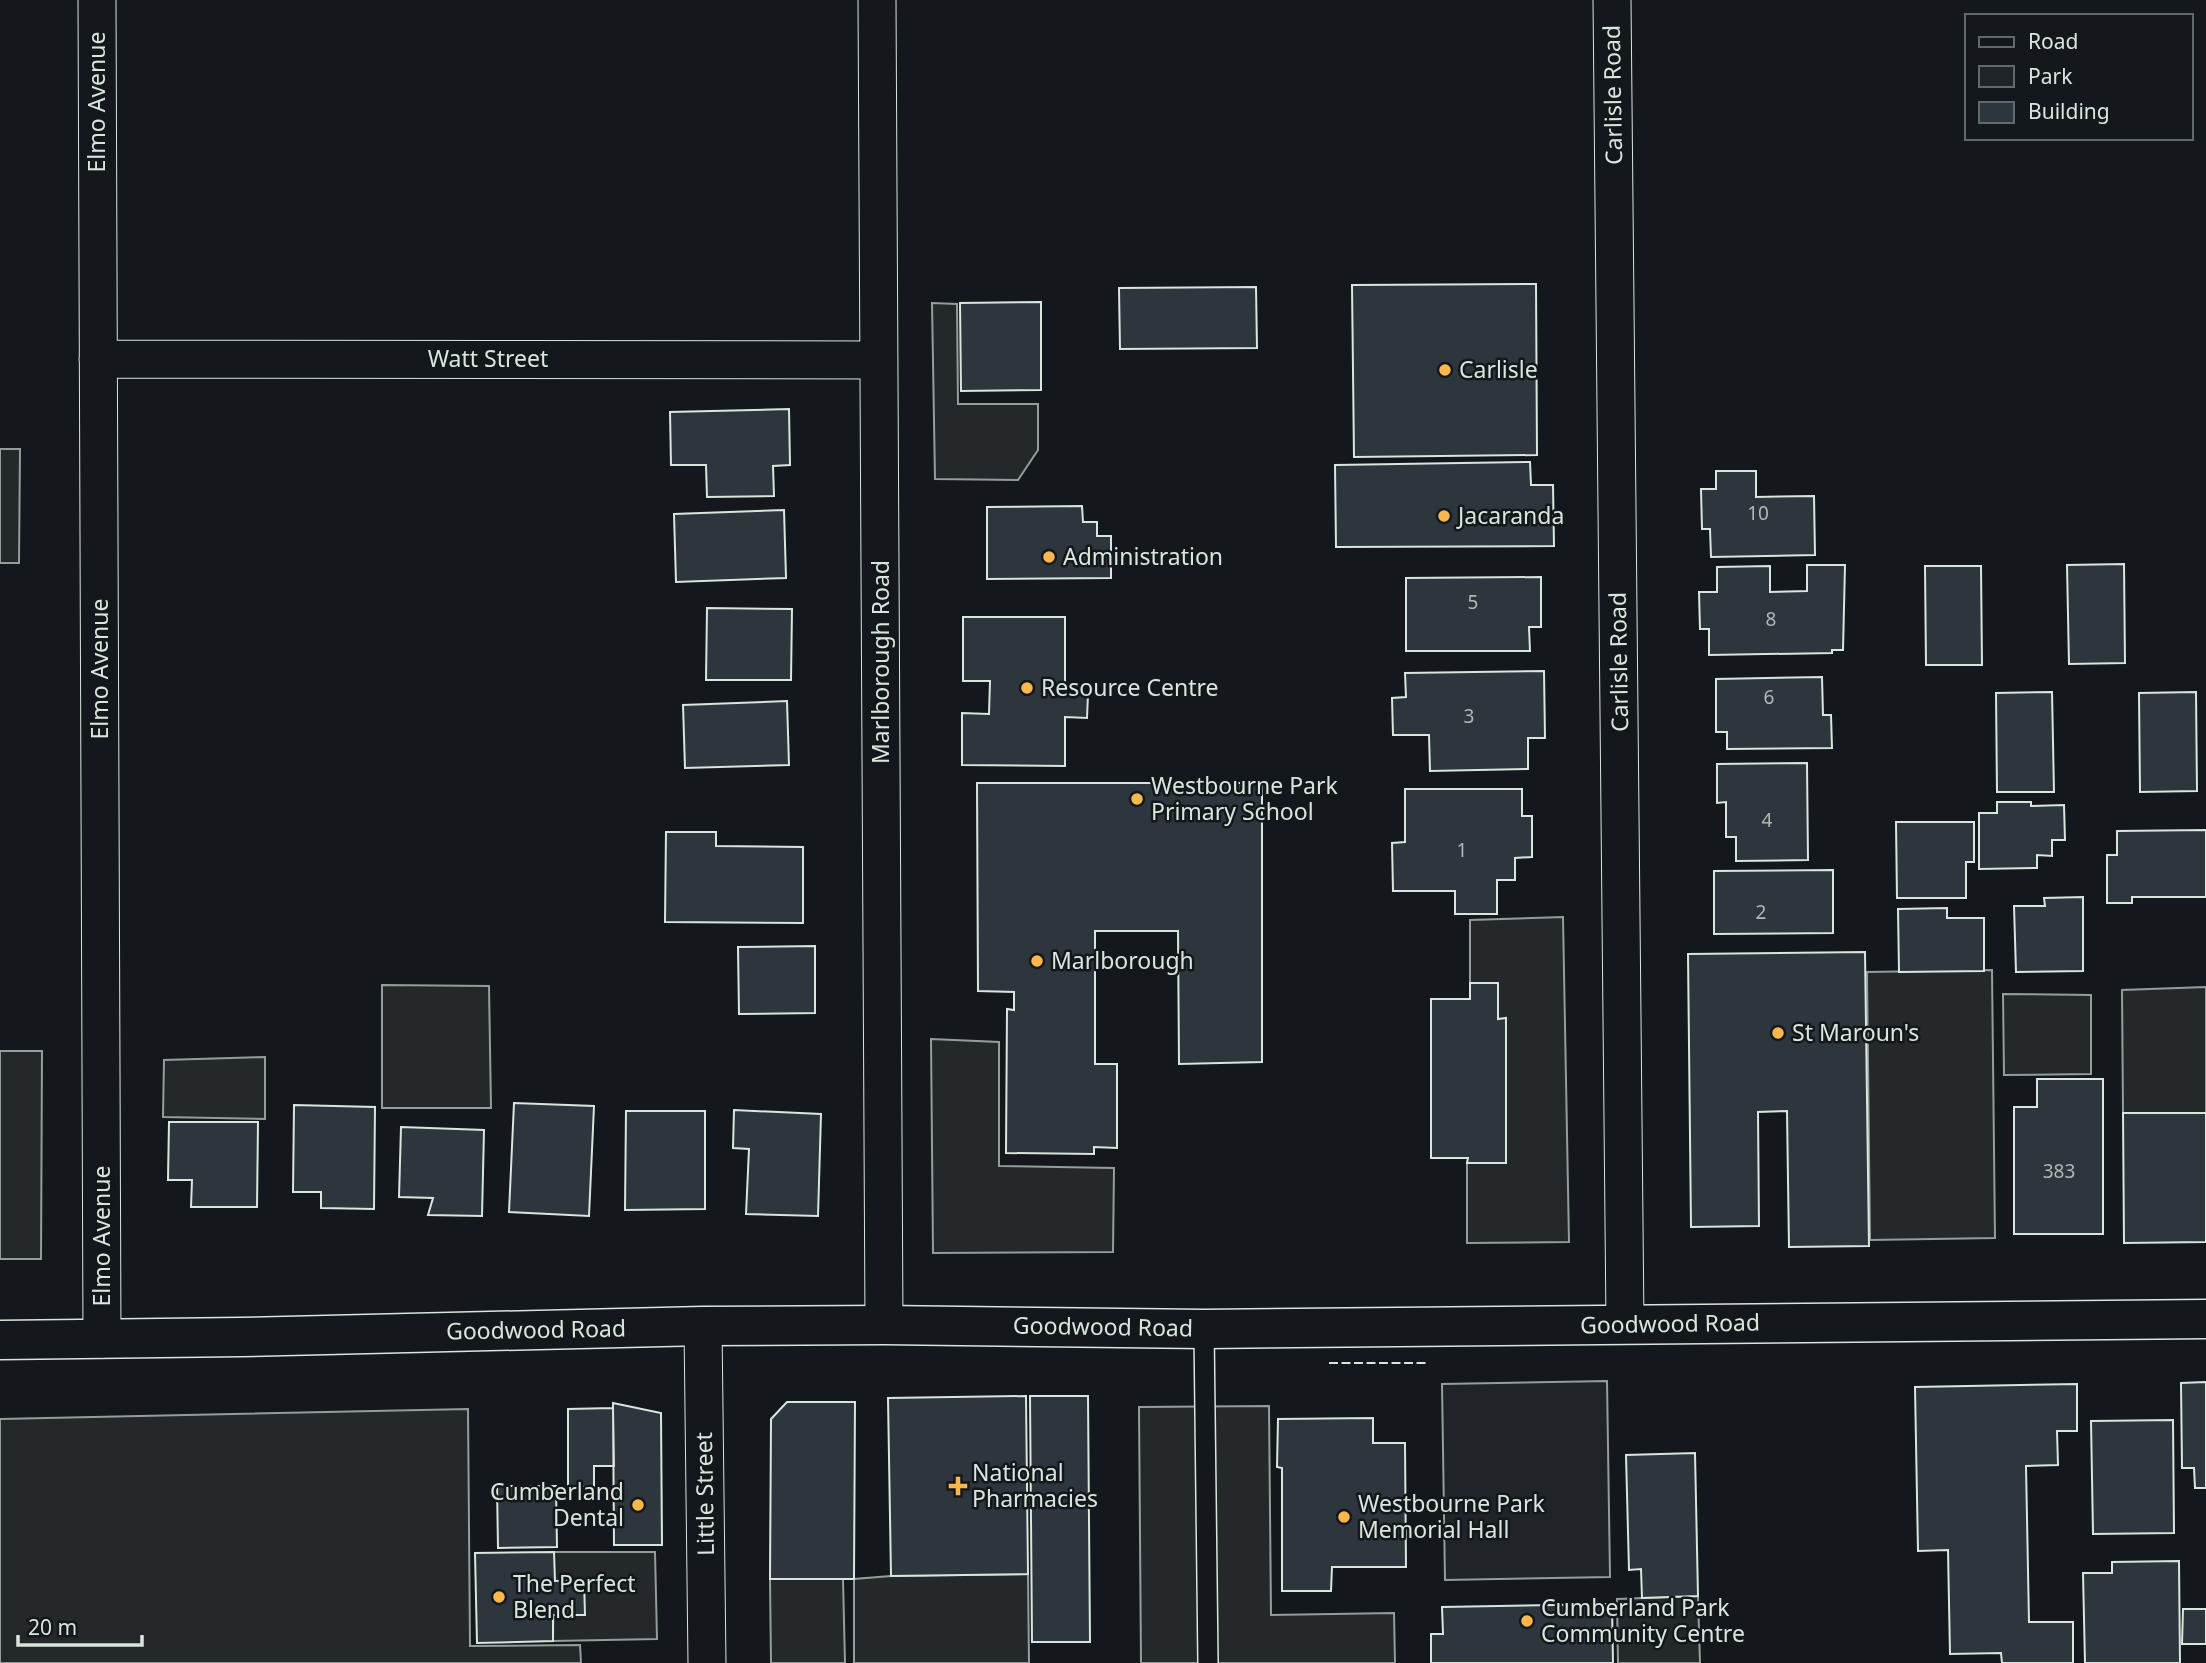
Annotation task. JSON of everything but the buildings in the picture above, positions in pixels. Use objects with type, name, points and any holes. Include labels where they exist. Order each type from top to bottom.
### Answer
[{"type":"main road","name":"Goodwood Road","points":[[0,1340],[241,1338],[703,1326],[1204,1328],[2206,1319]]},
{"type":"street","name":"Elmo Avenue","points":[[97,0],[102,1339]]},
{"type":"street","name":"Marlborough Road","points":[[877,0],[884,1325]]},
{"type":"street","name":"Carlisle Road","points":[[1612,0],[1625,1324]]},
{"type":"street","name":"Watt Street","points":[[98,359],[879,360]]},
{"type":"street","name":"Little Street","points":[[703,1326],[707,1663]]},
{"type":"lane","points":[[1204,1328],[1208,1663]]},
{"type":"green space","points":[[1607,1381],[1610,1577],[1445,1580],[1442,1384]]},
{"type":"shaded area","points":[[932,303],[957,304],[958,404],[1038,404],[1038,450],[1018,480],[935,479]]},
{"type":"shaded area","points":[[0,449],[20,449],[19,563],[0,563]]},
{"type":"shaded area","points":[[1563,917],[1569,1242],[1467,1243],[1467,1163],[1506,1163],[1506,1019],[1498,1019],[1497,983],[1470,983],[1470,920]]},
{"type":"shaded area","points":[[1992,970],[1995,1238],[1870,1240],[1867,972]]},
{"type":"shaded area","points":[[382,985],[489,986],[491,1108],[382,1108]]},
{"type":"shaded area","points":[[2206,987],[2206,1113],[2123,1113],[2122,990]]},
{"type":"shaded area","points":[[2003,994],[2091,995],[2091,1074],[2004,1075]]},
{"type":"shaded area","points":[[931,1039],[999,1042],[999,1166],[1114,1168],[1113,1252],[933,1253]]},
{"type":"shaded area","points":[[0,1051],[42,1051],[41,1259],[0,1259]]},
{"type":"shaded area","points":[[265,1057],[265,1119],[163,1117],[164,1060]]},
{"type":"shaded area","points":[[1269,1406],[1271,1615],[1394,1613],[1395,1663],[1141,1663],[1139,1407]]},
{"type":"shaded area","points":[[468,1409],[470,1646],[580,1645],[581,1663],[0,1663],[0,1419]]},
{"type":"shaded area","points":[[554,1552],[655,1552],[657,1639],[553,1641]]},
{"type":"shaded area","points":[[1028,1574],[1029,1663],[854,1663],[854,1579]]},
{"type":"shaded area","points":[[770,1579],[843,1579],[845,1663],[771,1663]]},
{"type":"shaded area","points":[[1698,1596],[1700,1663],[1618,1663],[1617,1599]]},
{"type":"fence","points":[[1329,1363],[1427,1363]]},
{"type":"place","name":"Carlisle","points":[[1445,370]]},
{"type":"place","name":"Jacaranda","points":[[1444,516]]},
{"type":"place","name":"Administration","points":[[1049,557]]},
{"type":"place","name":"Resource Centre","points":[[1027,688]]},
{"type":"place","name":"Westbourne Park Primary School","points":[[1137,799]]},
{"type":"place","name":"Marlborough","points":[[1037,961]]},
{"type":"place","name":"St Maroun's","points":[[1778,1033]]},
{"type":"place","name":"National Pharmacies","points":[[958,1486]]},
{"type":"place","name":"Cumberland Dental","points":[[638,1505]]},
{"type":"place","name":"Westbourne Park Memorial Hall","points":[[1344,1517]]},
{"type":"place","name":"The Perfect Blend","points":[[499,1597]]},
{"type":"place","name":"Cumberland Park Community Centre","points":[[1527,1621]]}]
